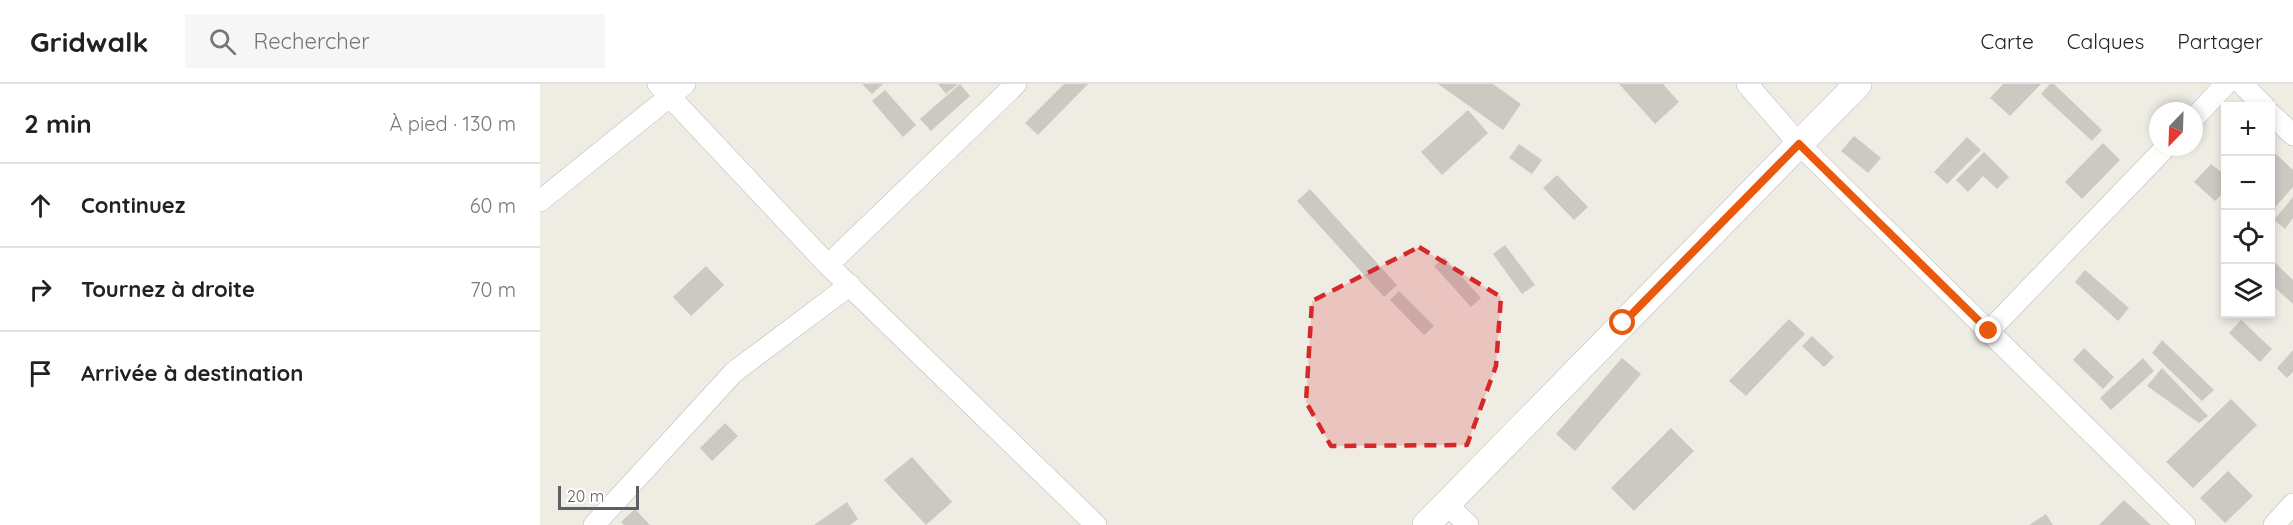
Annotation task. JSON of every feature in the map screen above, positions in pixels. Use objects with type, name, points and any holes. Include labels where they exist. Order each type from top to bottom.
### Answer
[{"type":"street","points":[[828,265],[1016,84]]},
{"type":"street","points":[[1747,84],[1799,144],[2185,525]]},
{"type":"street","points":[[1426,525],[1858,84]]},
{"type":"street","points":[[2203,108],[2226,84]]},
{"type":"street","points":[[2241,84],[2260,102]]},
{"type":"street","points":[[540,201],[671,88],[828,265],[1096,525]]},
{"type":"street","points":[[2275,117],[2293,135]]},
{"type":"street","points":[[1989,331],[2157,156]]},
{"type":"street","points":[[594,525],[734,372],[850,285]]},
{"type":"street","points":[[1447,504],[1468,525]]},
{"type":"street","points":[[2274,525],[2293,504]]},
{"type":"highlighted area","points":[[1419,247],[1501,297],[1496,366],[1467,445],[1331,446],[1306,402],[1312,301]]},
{"type":"building","points":[[862,84],[883,84],[872,94]]},
{"type":"building","points":[[938,84],[958,84],[946,94]]},
{"type":"building","points":[[960,84],[970,96],[931,131],[920,119]]},
{"type":"building","points":[[1064,84],[1088,84],[1038,135],[1025,123]]},
{"type":"building","points":[[1438,84],[1493,84],[1521,104],[1503,130]]},
{"type":"building","points":[[1619,84],[1663,84],[1679,102],[1655,124]]},
{"type":"building","points":[[2003,84],[2041,84],[2010,116],[1990,98]]},
{"type":"building","points":[[2050,84],[2054,84],[2102,130],[2092,141],[2041,94]]},
{"type":"building","points":[[885,90],[916,125],[903,137],[872,101]]},
{"type":"building","points":[[1468,110],[1488,133],[1442,175],[1421,152]]},
{"type":"building","points":[[1854,136],[1881,158],[1868,173],[1841,151]]},
{"type":"building","points":[[1967,137],[1981,150],[1947,184],[1934,172]]},
{"type":"building","points":[[2103,143],[2120,160],[2082,199],[2065,182]]},
{"type":"building","points":[[1519,144],[1542,160],[1532,174],[1509,158]]},
{"type":"building","points":[[1984,152],[2009,177],[1997,189],[1983,176],[1968,192],[1956,180]]},
{"type":"building","points":[[2275,156],[2293,170],[2293,187],[2275,207]]},
{"type":"building","points":[[2211,164],[2221,172],[2221,195],[2215,201],[2194,182]]},
{"type":"building","points":[[1557,175],[1588,207],[1574,220],[1543,188]]},
{"type":"building","points":[[1310,189],[1397,285],[1384,297],[1297,201]]},
{"type":"building","points":[[2293,197],[2293,218],[2285,229],[2275,219]]},
{"type":"building","points":[[1505,245],[1535,285],[1522,294],[1493,254]]},
{"type":"building","points":[[1444,257],[1481,298],[1471,307],[1434,266]]},
{"type":"building","points":[[2275,263],[2293,280],[2293,304],[2275,288]]},
{"type":"building","points":[[706,266],[724,285],[691,316],[673,297]]},
{"type":"building","points":[[2085,270],[2129,308],[2118,321],[2075,282]]},
{"type":"building","points":[[1399,291],[1434,326],[1424,335],[1390,300]]},
{"type":"building","points":[[1789,319],[1805,334],[1746,396],[1729,381]]},
{"type":"building","points":[[2241,320],[2272,349],[2260,362],[2229,333]]},
{"type":"building","points":[[1812,336],[1834,357],[1824,367],[1802,346]]},
{"type":"building","points":[[2162,340],[2214,390],[2202,401],[2152,353]]},
{"type":"building","points":[[2084,348],[2114,377],[2103,389],[2073,360]]},
{"type":"building","points":[[2293,350],[2293,372],[2287,378],[2277,368]]},
{"type":"building","points":[[1622,358],[1641,374],[1575,451],[1556,434]]},
{"type":"building","points":[[2143,358],[2154,371],[2111,410],[2100,398]]},
{"type":"building","points":[[2162,368],[2208,416],[2199,423],[2147,386]]},
{"type":"building","points":[[2231,399],[2257,425],[2193,488],[2166,462]]},
{"type":"building","points":[[725,423],[738,436],[712,461],[700,448]]},
{"type":"building","points":[[1671,428],[1694,451],[1634,511],[1611,488]]},
{"type":"building","points":[[912,457],[952,502],[926,525],[884,480]]},
{"type":"building","points":[[2228,471],[2253,496],[2225,523],[2200,498]]},
{"type":"building","points":[[2124,500],[2151,525],[2099,525]]},
{"type":"building","points":[[847,502],[858,519],[850,525],[814,525]]},
{"type":"building","points":[[635,509],[650,525],[624,525],[621,522]]},
{"type":"building","points":[[2046,514],[2053,525],[2029,525]]},
{"type":"route","points":[[1623,323],[1799,144],[1989,331]]}]
